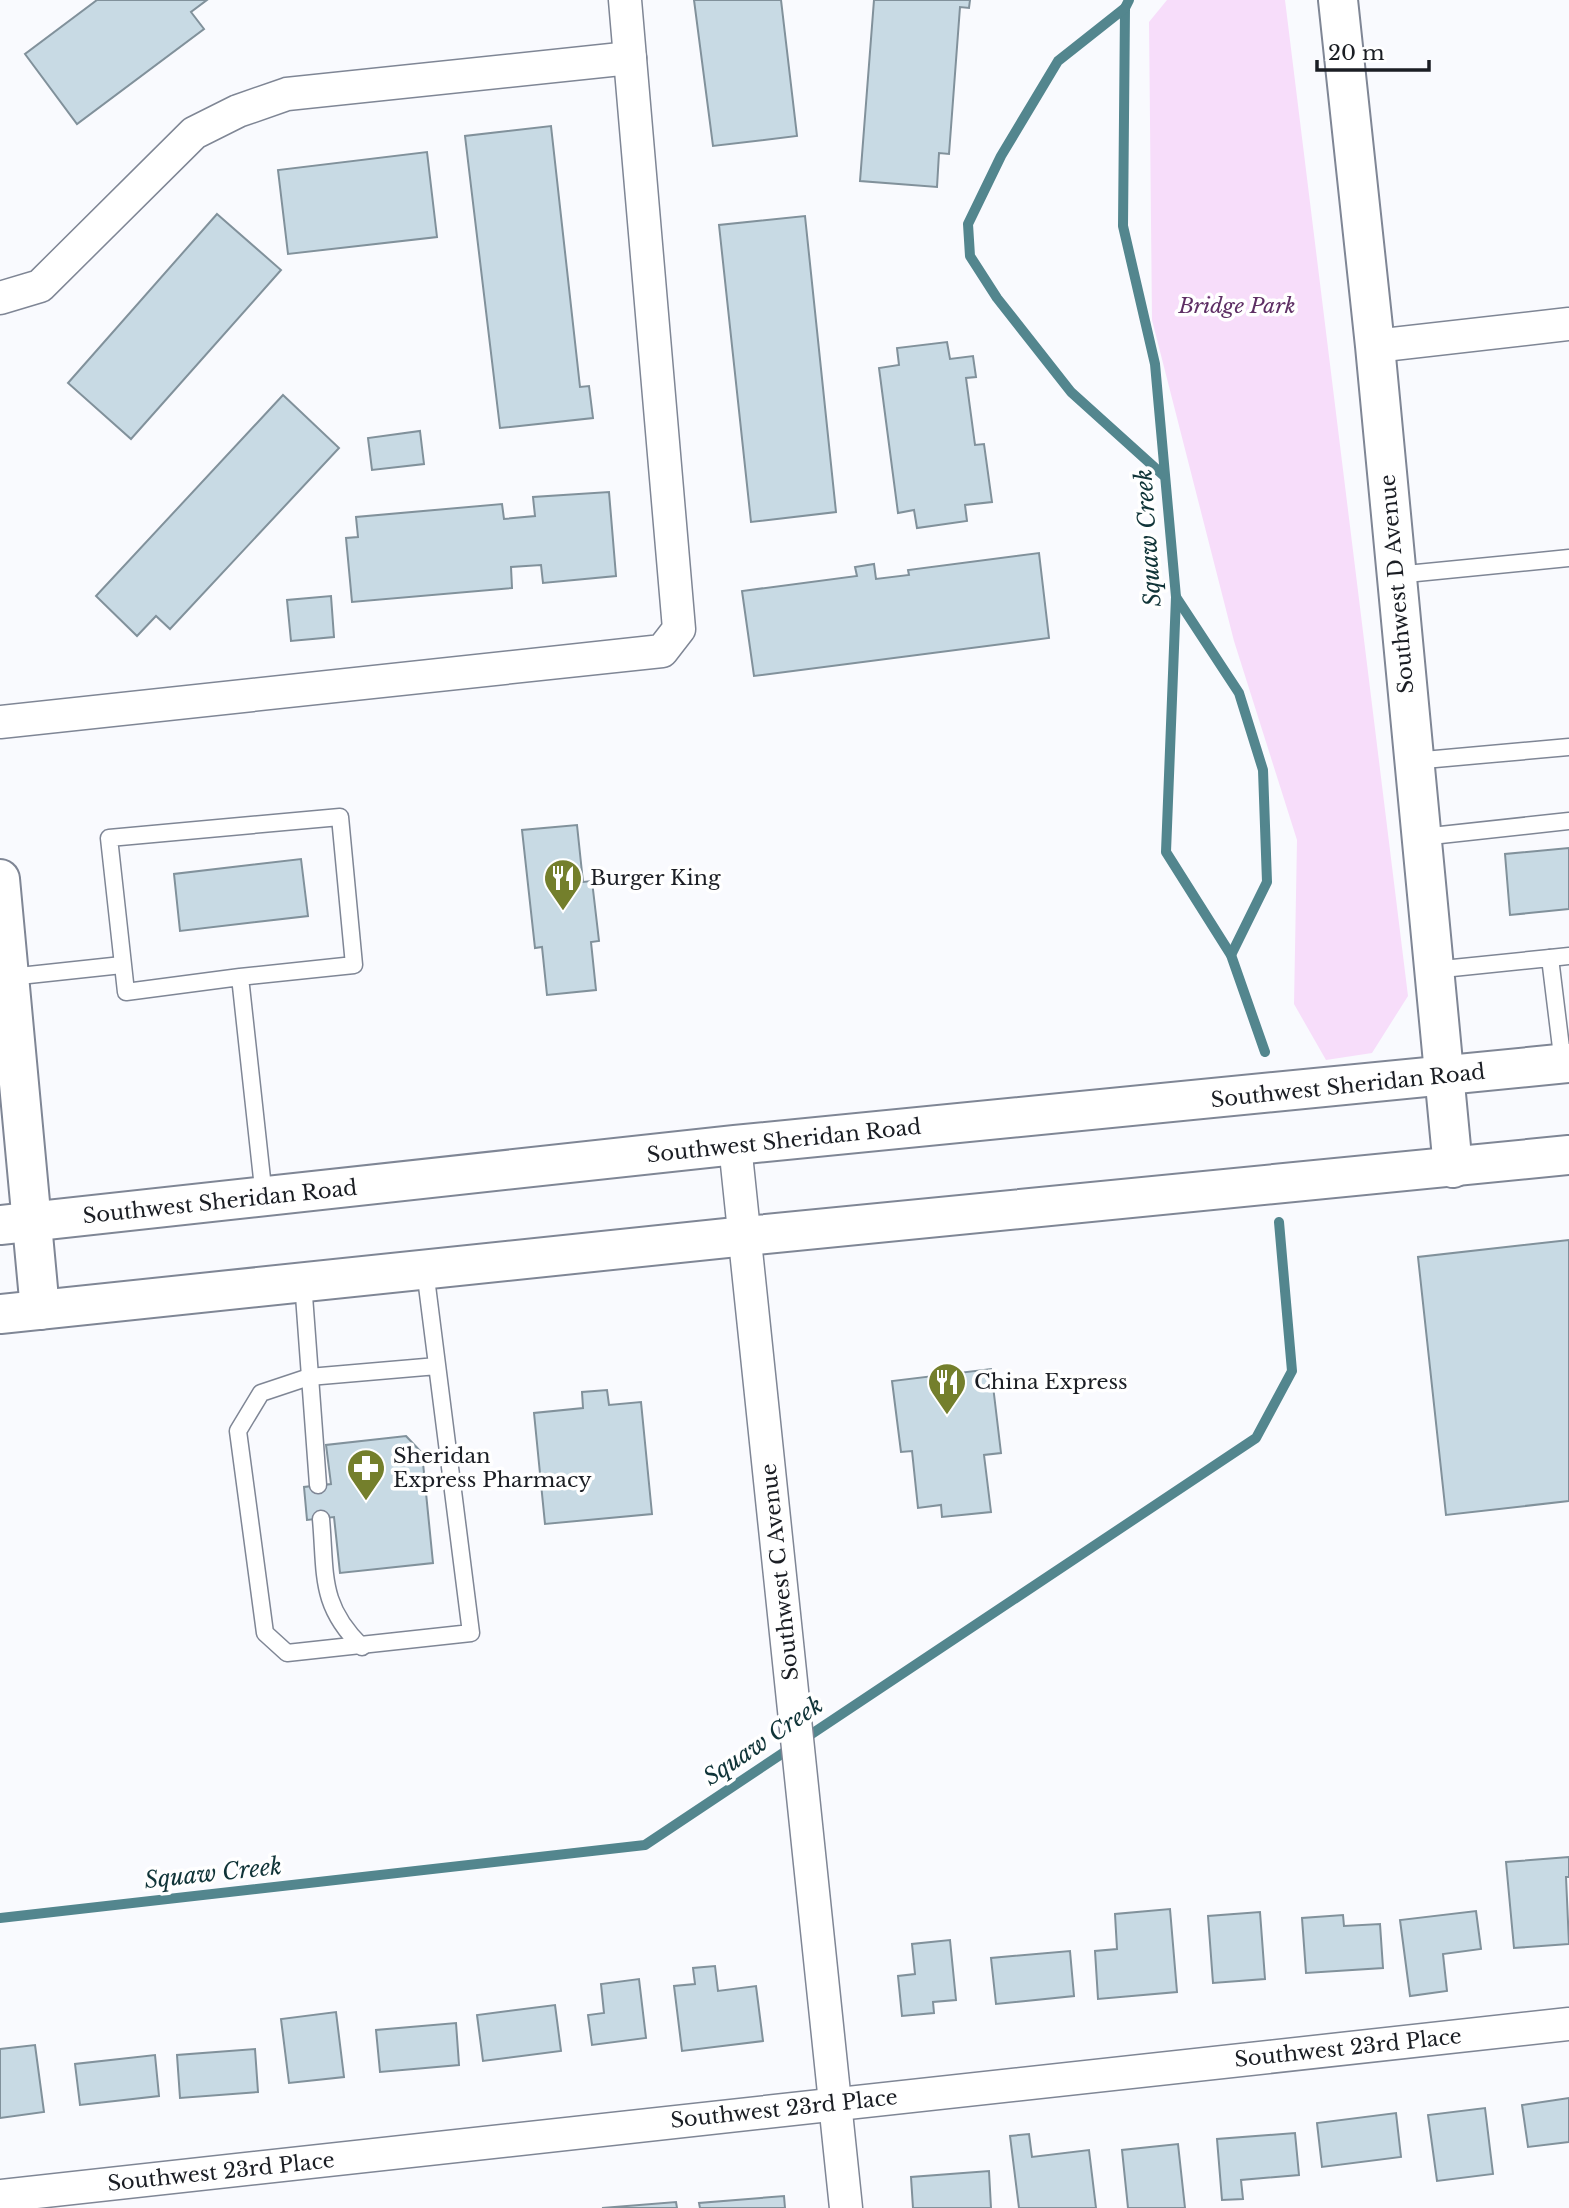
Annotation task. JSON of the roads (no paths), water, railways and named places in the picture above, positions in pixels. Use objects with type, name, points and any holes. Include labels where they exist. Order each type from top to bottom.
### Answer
[{"type":"main road","name":"Southwest D Avenue","points":[[1338,0],[1375,346],[1453,1168]]},
{"type":"main road","points":[[0,878],[10,977],[10,1095],[16,1224],[40,1310]]},
{"type":"main road","name":"Southwest Sheridan Road","points":[[16,1224],[736,1145],[1566,1064]]},
{"type":"main road","points":[[0,1314],[746,1236],[1569,1155]]},
{"type":"street","points":[[0,722],[662,651],[679,629],[625,0]]},
{"type":"street","points":[[0,298],[40,286],[194,133],[238,111],[286,94],[630,58]]},
{"type":"street","points":[[1375,346],[1569,324]]},
{"type":"street","name":"Southwest C Avenue","points":[[736,1145],[846,2208]]},
{"type":"street","name":"Southwest 23rd Place","points":[[0,2196],[1569,2024]]},
{"type":"lane","points":[[1396,575],[1569,558]]},
{"type":"lane","points":[[1413,761],[1569,747]]},
{"type":"lane","points":[[340,817],[354,965],[240,976],[127,992],[109,838],[340,817]]},
{"type":"lane","points":[[1421,837],[1569,821]]},
{"type":"lane","points":[[1433,970],[1569,956]]},
{"type":"lane","points":[[1550,958],[1566,1064]]},
{"type":"lane","points":[[10,977],[122,965]]},
{"type":"lane","points":[[240,976],[264,1197]]},
{"type":"lane","points":[[425,1270],[471,1633],[362,1647],[287,1653],[265,1633],[238,1431],[261,1394],[309,1377],[437,1366]]},
{"type":"lane","points":[[303,1282],[318,1485]]},
{"type":"lane","points":[[321,1519],[329,1602],[342,1628],[362,1647]]},
{"type":"waterway","name":"Squaw Creek","points":[[1129,0],[1125,8],[1123,226],[1155,364],[1176,597],[1166,852],[1231,955],[1265,1052]]},
{"type":"waterway","points":[[1125,8],[1058,61],[1001,156],[968,224],[970,256],[997,298],[1071,392],[1163,475]]},
{"type":"waterway","points":[[1176,597],[1239,693],[1263,770],[1267,882],[1231,955]]},
{"type":"waterway","name":"Squaw Creek","points":[[0,1918],[645,1845],[1256,1438],[1292,1371],[1279,1222]]},
{"type":"place","name":"Burger King","points":[[563,912]]},
{"type":"place","name":"China Express","points":[[947,1416]]},
{"type":"place","name":"Sheridan Express Pharmacy","points":[[366,1502]]},
{"type":"park label","name":"Bridge Park","points":[[1237,306]]}]
